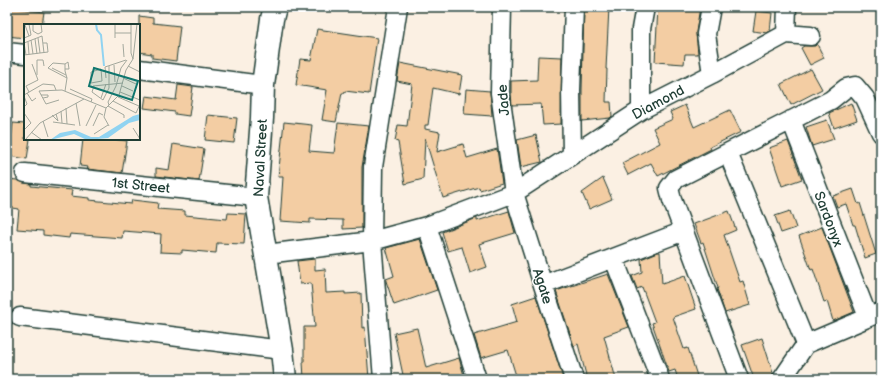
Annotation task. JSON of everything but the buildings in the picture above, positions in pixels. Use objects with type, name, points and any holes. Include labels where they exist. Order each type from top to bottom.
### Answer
[{"type":"street","name":"Naval Street","points":[[275,7],[263,84],[256,197],[282,350],[285,379]]},
{"type":"street","points":[[383,379],[372,241],[373,167],[398,7]]},
{"type":"street","name":"Jade","points":[[502,7],[500,93],[514,193]]},
{"type":"street","points":[[572,155],[571,90],[574,7]]},
{"type":"street","points":[[641,110],[641,29],[645,7]]},
{"type":"street","points":[[711,7],[706,34],[712,74]]},
{"type":"street","points":[[787,7],[786,34],[811,36]]},
{"type":"street","name":"Diamond","points":[[266,254],[372,241],[426,226],[514,193],[641,110],[786,34]]},
{"type":"street","points":[[7,52],[24,54]]},
{"type":"street","points":[[140,69],[263,84]]},
{"type":"street","points":[[739,379],[672,200],[669,188],[676,179],[831,100],[846,88],[855,86],[865,98],[881,133]]},
{"type":"street","name":"Sardonyx","points":[[791,120],[874,315]]},
{"type":"street","points":[[728,153],[806,344]]},
{"type":"street","name":"1st Street","points":[[25,173],[256,197]]},
{"type":"street","name":"Agate","points":[[514,193],[542,285],[574,379]]},
{"type":"street","points":[[426,226],[477,379]]},
{"type":"street","points":[[542,285],[684,232]]},
{"type":"street","points":[[614,259],[660,379]]},
{"type":"street","points":[[782,379],[806,344],[874,315]]},
{"type":"street","points":[[20,317],[282,350]]}]
